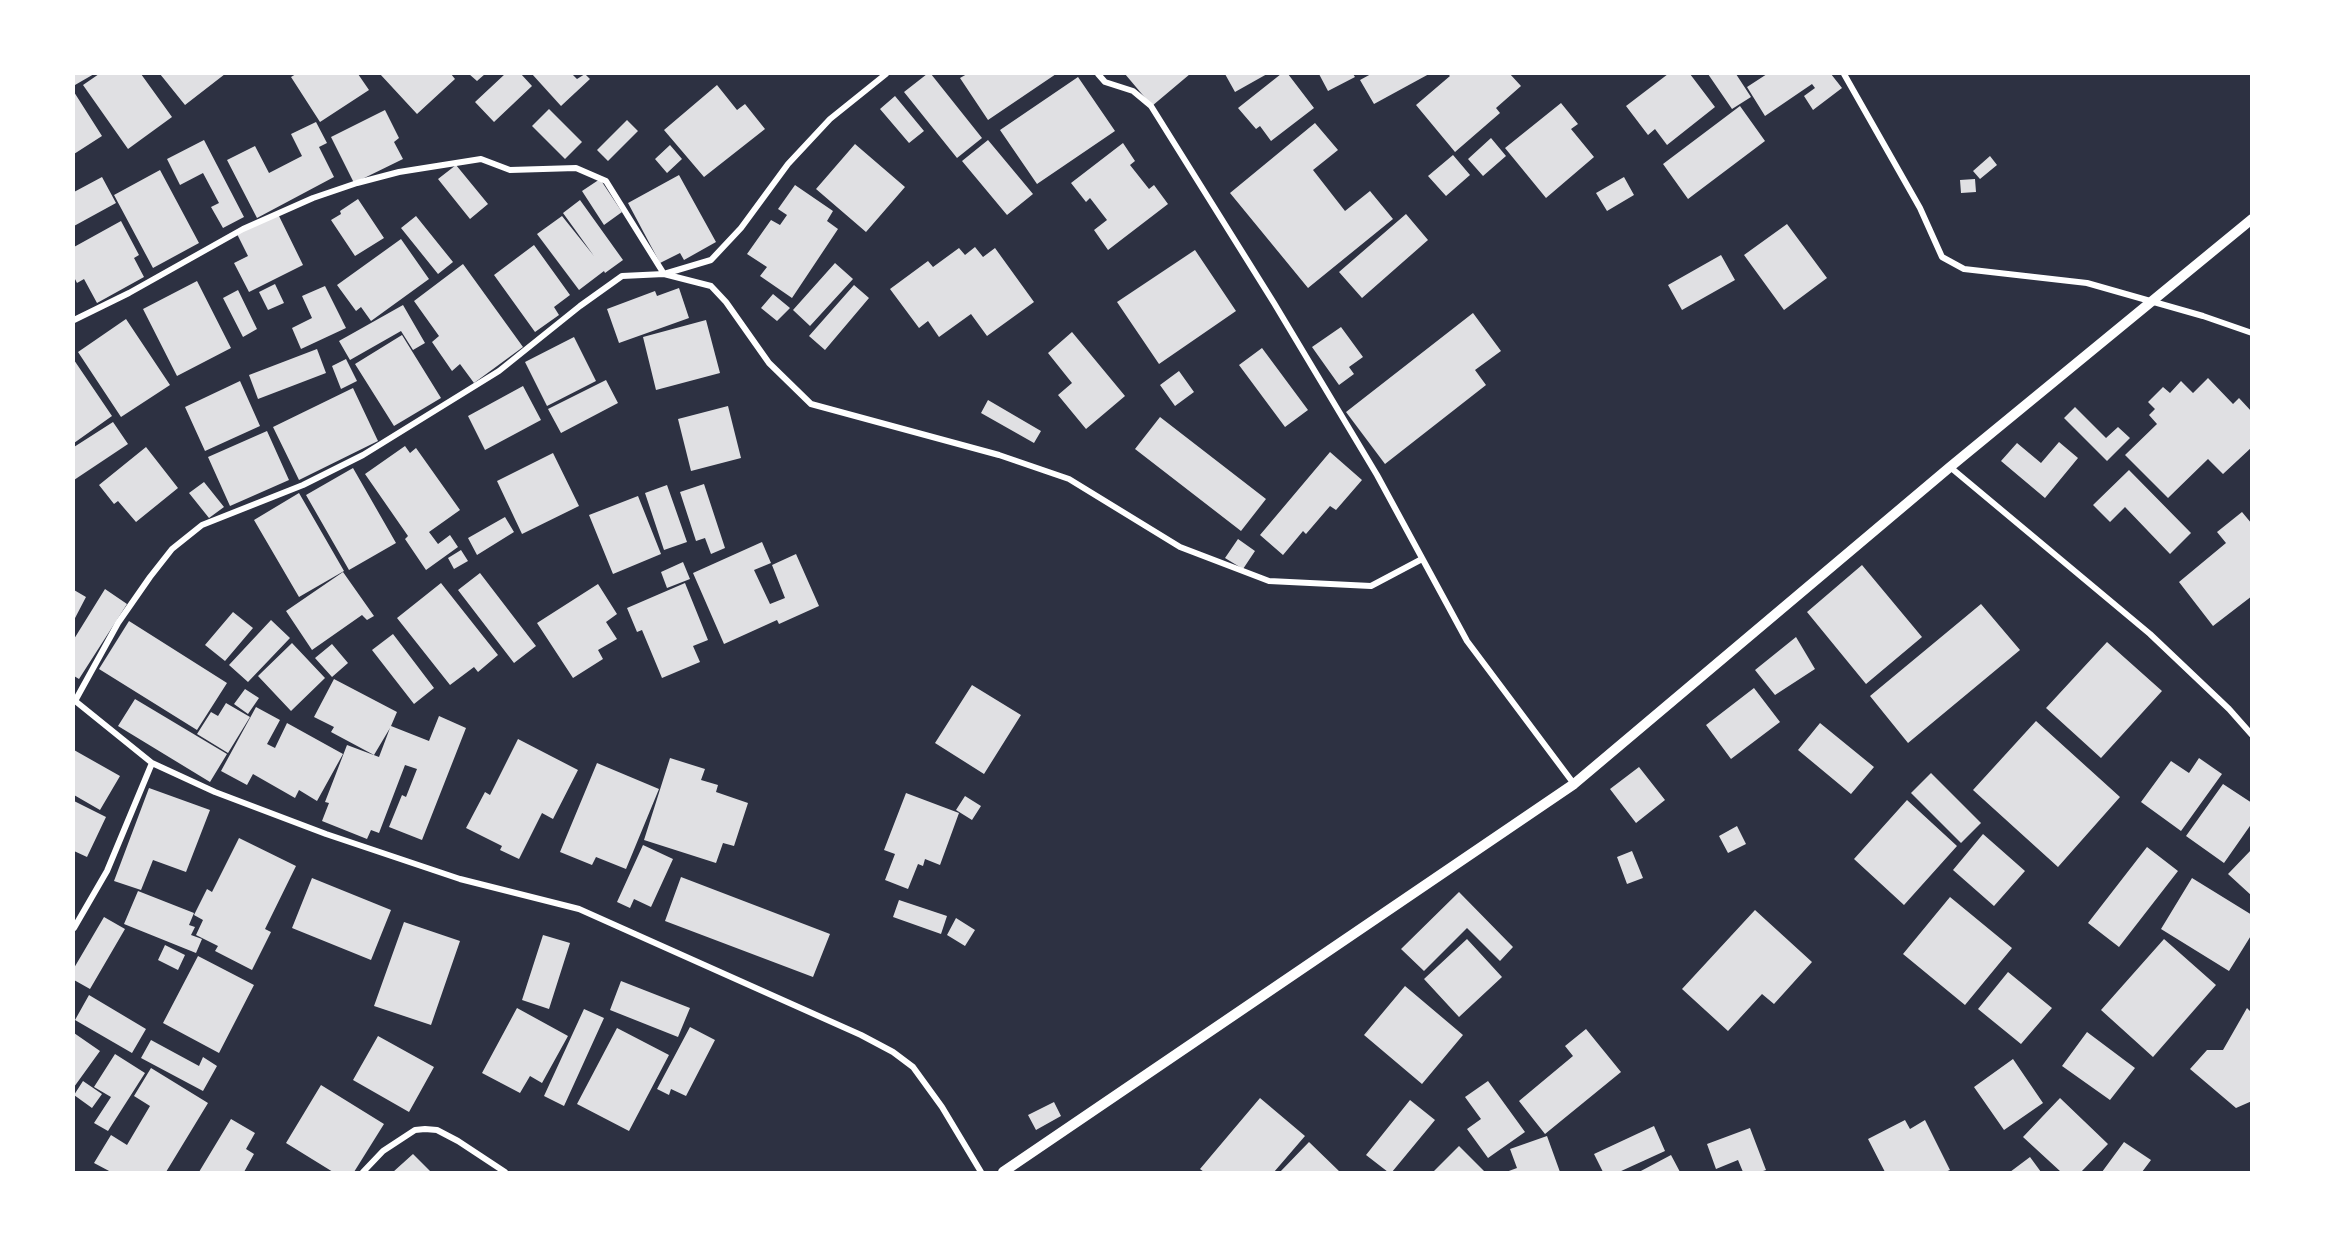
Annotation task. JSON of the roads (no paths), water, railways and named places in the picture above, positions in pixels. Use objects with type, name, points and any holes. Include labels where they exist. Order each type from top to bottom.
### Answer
[{"type":"street","points":[[886,74],[830,119],[795,156],[741,228],[711,260],[664,274],[622,276],[580,306],[499,371],[363,455],[303,485],[202,525],[172,549],[150,577],[118,623],[74,701],[152,763],[215,792],[326,834],[460,879],[579,909],[861,1035],[893,1052],[913,1067],[942,1107],[981,1173]]},
{"type":"street","points":[[1098,74],[1105,82],[1133,91],[1151,106],[1274,303],[1377,475],[1467,641],[1574,784]]},
{"type":"street","points":[[1844,74],[1920,208],[1942,257],[1964,269],[2086,283],[2203,316],[2252,333]]},
{"type":"street","points":[[74,320],[243,229],[313,198],[357,183],[399,172],[481,159],[510,170],[576,168],[606,181],[664,274],[711,286],[726,302],[769,363],[811,404],[999,455],[1069,479],[1180,547],[1269,581],[1371,586],[1422,559]]},
{"type":"street","points":[[1003,1173],[1574,784],[1950,467],[2252,219]]},
{"type":"street","points":[[1950,467],[2150,634],[2229,709],[2252,735]]},
{"type":"street","points":[[74,928],[107,871],[152,763]]},
{"type":"street","points":[[363,1173],[383,1151],[415,1130],[425,1129],[437,1130],[458,1141],[505,1173]]}]
